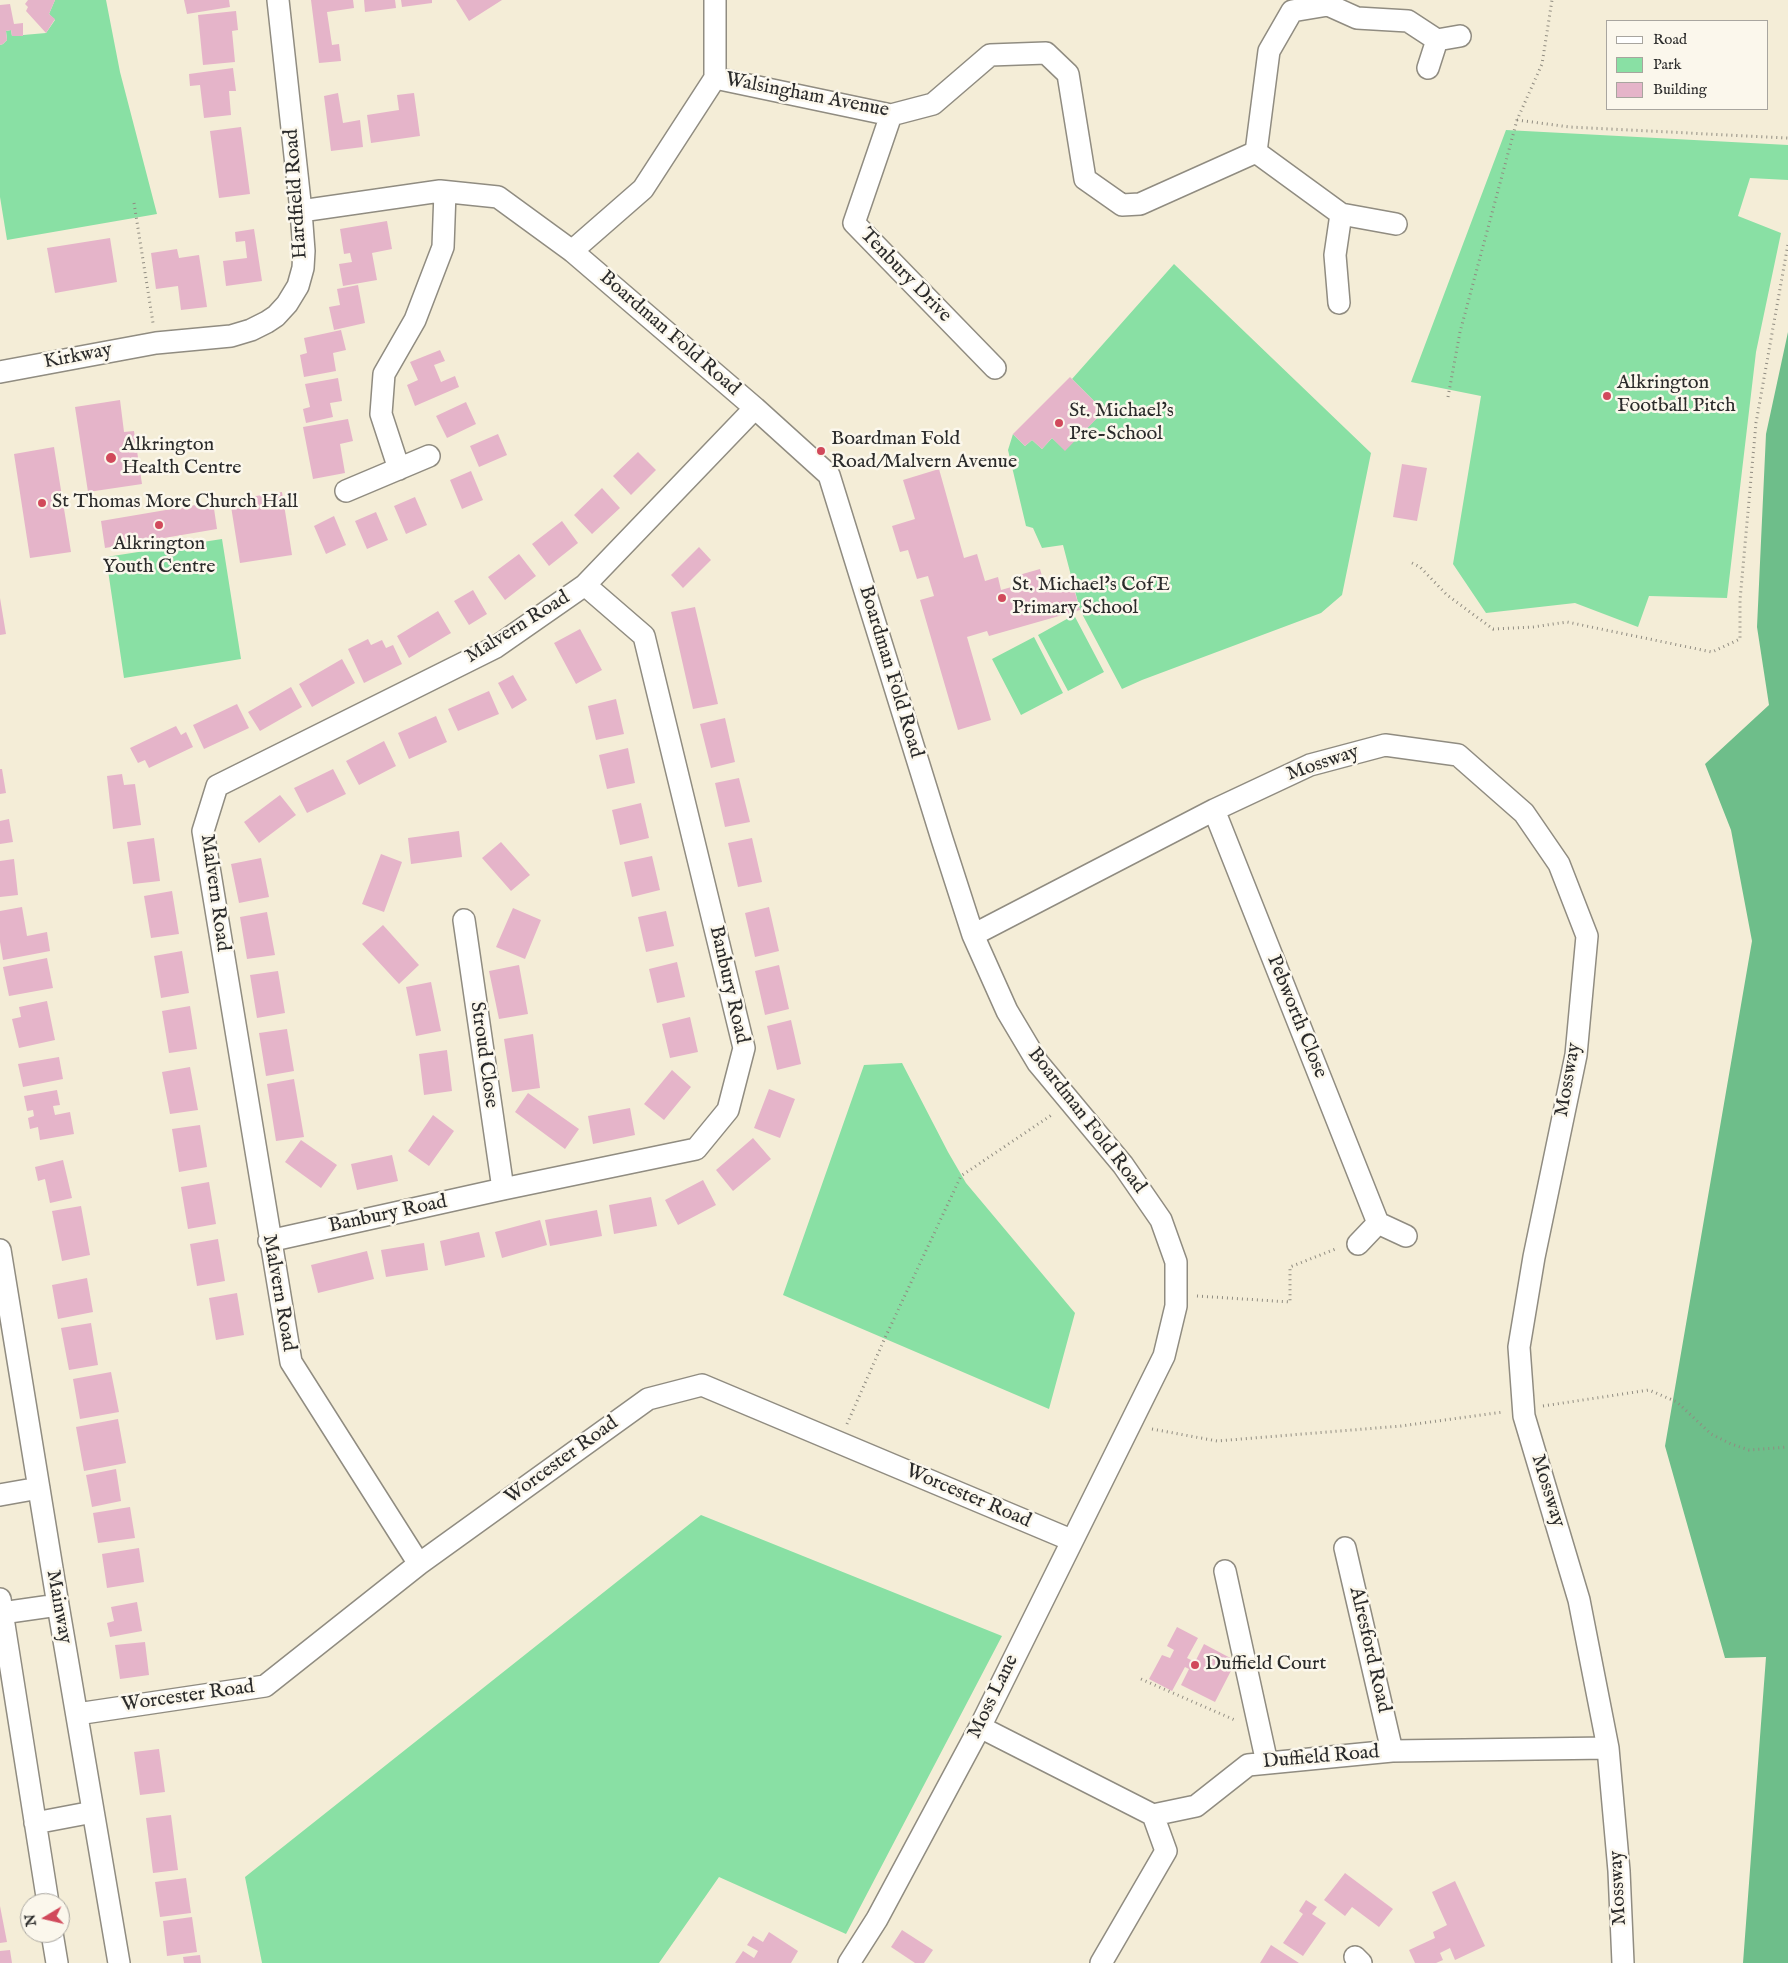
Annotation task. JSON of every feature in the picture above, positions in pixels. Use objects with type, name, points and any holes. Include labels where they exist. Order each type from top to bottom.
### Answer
[{"type":"street","name":"Hardfield Road","points":[[156,343],[231,336],[251,330],[276,316],[287,304],[298,286],[303,268],[304,251],[278,0]]},
{"type":"street","points":[[572,251],[643,189],[715,78],[715,0]]},
{"type":"street","points":[[1396,224],[1341,214],[1256,152],[1269,51],[1290,5],[1328,5],[1357,18],[1408,21],[1437,40],[1460,36]]},
{"type":"street","points":[[1428,68],[1437,40]]},
{"type":"street","name":"Walsingham Avenue","points":[[715,78],[891,114],[934,104],[990,55],[1046,53],[1068,74],[1085,179],[1122,205],[1140,204],[1256,152]]},
{"type":"street","name":"Tenbury Drive","points":[[891,114],[854,223],[995,368]]},
{"type":"street","name":"Boardman Fold Road","points":[[301,211],[445,192],[498,197],[572,251],[755,408],[829,475],[942,839],[974,935],[1007,1011],[1038,1064],[1123,1165],[1161,1220],[1176,1262],[1176,1306],[1164,1356],[1129,1425]]},
{"type":"street","points":[[399,468],[381,414],[384,374],[415,320],[443,247],[445,192]]},
{"type":"street","points":[[1339,302],[1335,255],[1341,214]]},
{"type":"street","name":"Kirkway","points":[[0,372],[156,343]]},
{"type":"street","name":"Malvern Road","points":[[420,1564],[291,1362],[269,1241],[203,831],[217,786],[496,647],[585,585],[755,408]]},
{"type":"street","points":[[346,491],[429,456]]},
{"type":"street","name":"Banbury Road","points":[[269,1241],[503,1189],[696,1150],[728,1110],[744,1048],[644,636],[585,585]]},
{"type":"street","name":"Mossway","points":[[974,935],[1214,810],[1310,765],[1385,745],[1458,755],[1524,813],[1559,864],[1587,936],[1576,1055],[1534,1257],[1519,1347],[1524,1416],[1579,1600],[1608,1748],[1619,1871],[1623,1963]]},
{"type":"street","name":"Pebworth Close","points":[[1214,810],[1378,1223]]},
{"type":"street","name":"Stroud Close","points":[[464,920],[503,1189]]},
{"type":"street","points":[[1358,1244],[1378,1223],[1406,1236]]},
{"type":"street","name":"Mainway","points":[[0,1250],[38,1488],[119,1963]]},
{"type":"street","name":"Worcester Road","points":[[77,1714],[265,1686],[420,1564],[648,1399],[702,1385],[1071,1540]]},
{"type":"street","name":"Moss Lane","points":[[849,1963],[877,1919],[980,1727],[1129,1425]]},
{"type":"street","points":[[0,1495],[38,1488]]},
{"type":"street","name":"Alresford Road","points":[[1345,1548],[1392,1751]]},
{"type":"street","points":[[1225,1571],[1267,1763]]},
{"type":"street","points":[[46,1893],[1,1606],[58,1605]]},
{"type":"street","points":[[980,1727],[1153,1815],[1166,1851],[1101,1963]]},
{"type":"street","name":"Duffield Road","points":[[1153,1815],[1196,1806],[1248,1765],[1392,1751],[1608,1748]]},
{"type":"street","points":[[35,1823],[93,1812]]},
{"type":"street","points":[[54,1943],[57,1963]]},
{"type":"path","points":[[1448,397],[1460,332],[1517,120],[1542,64],[1552,0]]},
{"type":"path","points":[[1517,120],[1570,127],[1788,138]]},
{"type":"path","points":[[134,203],[156,343]]},
{"type":"path","points":[[1412,563],[1420,567],[1447,595],[1493,629],[1533,627],[1567,622],[1712,652],[1740,639],[1740,600],[1756,423],[1788,244]]},
{"type":"path","points":[[851,1448],[857,1433],[846,1428],[884,1340],[961,1176],[1071,1102]]},
{"type":"path","points":[[1176,1295],[1290,1302],[1290,1267],[1346,1244],[1358,1244]]},
{"type":"path","points":[[1129,1425],[1217,1441],[1401,1426],[1649,1390],[1678,1402],[1711,1434],[1731,1444],[1749,1450],[1788,1446]]},
{"type":"path","points":[[1141,1680],[1260,1732]]},
{"type":"green space","points":[[55,0],[106,0],[120,72],[157,214],[7,240],[0,197],[0,45],[7,40],[6,31],[11,30],[12,36],[46,33],[55,20],[49,14]]},
{"type":"green space","points":[[1506,130],[1788,145],[1788,180],[1750,178],[1738,216],[1781,233],[1756,352],[1727,598],[1649,596],[1638,627],[1575,603],[1486,613],[1453,564],[1481,396],[1411,382]]},
{"type":"green space","points":[[1174,264],[1371,453],[1342,595],[1321,613],[1122,689],[1080,610],[1063,545],[1042,548],[1033,528],[1026,526],[1008,450],[1013,434],[1025,446],[1032,440],[1042,449],[1052,438],[1065,450],[1104,411],[1072,379]]},
{"type":"green space","points":[[1788,332],[1788,1963],[1743,1963],[1766,1657],[1725,1658],[1665,1446],[1752,941],[1731,830],[1705,764],[1769,705],[1757,627],[1766,434]]},
{"type":"green space","points":[[222,539],[241,659],[124,678],[106,557]]},
{"type":"green space","points":[[1074,615],[1104,672],[1068,691],[1038,635]]},
{"type":"green space","points":[[1034,637],[1063,693],[1021,715],[992,659]]},
{"type":"green space","points":[[902,1063],[966,1183],[1075,1313],[1049,1409],[783,1295],[864,1065]]},
{"type":"green space","points":[[701,1515],[1002,1636],[846,1934],[719,1877],[659,1963],[262,1963],[245,1877]]},
{"type":"building","points":[[28,0],[55,0],[49,14],[55,19],[46,33],[26,11],[28,7],[25,4]]},
{"type":"building","points":[[184,0],[229,0],[230,7],[187,14]]},
{"type":"building","points":[[311,0],[353,0],[354,8],[327,12],[332,45],[339,44],[341,61],[319,63]]},
{"type":"building","points":[[364,0],[395,0],[396,8],[365,12]]},
{"type":"building","points":[[401,0],[432,0],[432,3],[402,7]]},
{"type":"building","points":[[456,0],[502,0],[469,21]]},
{"type":"building","points":[[10,4],[14,24],[23,23],[23,36],[12,36],[11,30],[6,31],[7,40],[0,45],[0,5]]},
{"type":"building","points":[[236,11],[238,30],[232,31],[235,62],[203,65],[198,15]]},
{"type":"building","points":[[233,68],[236,91],[229,91],[231,115],[204,118],[200,85],[190,86],[189,74]]},
{"type":"building","points":[[338,93],[343,123],[360,120],[363,147],[331,151],[324,96]]},
{"type":"building","points":[[414,93],[420,136],[371,143],[367,115],[399,110],[397,95]]},
{"type":"building","points":[[241,127],[250,194],[219,198],[210,131]]},
{"type":"building","points":[[387,221],[392,249],[372,253],[377,280],[343,286],[339,264],[352,262],[350,253],[344,254],[340,229]]},
{"type":"building","points":[[254,229],[262,281],[226,286],[223,261],[247,258],[245,241],[236,242],[235,232]]},
{"type":"building","points":[[110,238],[117,282],[55,293],[47,248]]},
{"type":"building","points":[[177,249],[179,258],[199,255],[207,307],[181,310],[178,286],[156,289],[151,253]]},
{"type":"building","points":[[358,285],[365,323],[334,330],[329,307],[340,305],[337,289]]},
{"type":"building","points":[[341,330],[346,350],[333,353],[336,371],[304,377],[300,355],[307,353],[304,338]]},
{"type":"building","points":[[440,350],[445,361],[434,365],[441,382],[455,376],[459,387],[415,406],[407,385],[418,380],[410,362]]},
{"type":"building","name":"St. Michael's Pre-School","points":[[1070,377],[1104,411],[1065,451],[1052,438],[1042,449],[1032,440],[1025,446],[1013,434]]},
{"type":"building","points":[[338,378],[342,401],[330,403],[333,417],[306,423],[303,409],[310,407],[305,384]]},
{"type":"building","name":"Alkrington Health Centre","points":[[120,400],[124,432],[134,431],[142,484],[88,492],[75,407]]},
{"type":"building","points":[[466,402],[476,424],[447,438],[436,416]]},
{"type":"building","points":[[348,419],[353,441],[340,444],[345,473],[313,479],[303,427]]},
{"type":"building","points":[[498,434],[507,455],[479,467],[470,446]]},
{"type":"building","name":"St Thomas More Church Hall","points":[[54,447],[71,552],[30,558],[14,454]]},
{"type":"building","points":[[638,452],[656,470],[631,495],[613,476]]},
{"type":"building","points":[[1402,464],[1427,468],[1417,521],[1393,517]]},
{"type":"building","name":"St. Michael's CofE Primary School","points":[[939,469],[964,558],[977,554],[985,581],[998,577],[1001,590],[1015,586],[1012,577],[1040,569],[1046,590],[1072,582],[1080,610],[989,636],[987,631],[967,637],[991,720],[958,730],[920,600],[934,596],[928,576],[917,579],[908,550],[900,552],[892,526],[915,519],[903,480]]},
{"type":"building","points":[[471,471],[483,500],[462,509],[450,480]]},
{"type":"building","points":[[602,488],[620,508],[592,534],[574,515]]},
{"type":"building","points":[[282,492],[292,555],[240,563],[230,500]]},
{"type":"building","points":[[415,497],[427,525],[406,534],[394,506]]},
{"type":"building","name":"Alkrington Youth Centre","points":[[213,502],[217,529],[105,548],[101,521]]},
{"type":"building","points":[[376,512],[388,540],[367,549],[355,521]]},
{"type":"building","points":[[334,516],[346,545],[326,554],[314,526]]},
{"type":"building","points":[[562,521],[578,543],[549,566],[532,544]]},
{"type":"building","points":[[699,547],[711,560],[683,588],[671,575]]},
{"type":"building","points":[[519,554],[536,576],[505,600],[488,577]]},
{"type":"building","points":[[473,590],[487,614],[469,625],[454,601]]},
{"type":"building","points":[[0,598],[6,634],[0,635]]},
{"type":"building","points":[[695,607],[718,704],[693,709],[671,612]]},
{"type":"building","points":[[438,611],[451,633],[409,658],[397,636]]},
{"type":"building","points":[[580,629],[602,670],[576,684],[554,643]]},
{"type":"building","points":[[368,639],[371,645],[382,640],[386,648],[393,645],[402,664],[364,683],[348,649]]},
{"type":"building","points":[[342,659],[355,683],[312,707],[299,684]]},
{"type":"building","points":[[513,675],[527,700],[512,709],[498,683]]},
{"type":"building","points":[[291,687],[302,707],[260,731],[248,712]]},
{"type":"building","points":[[489,691],[499,714],[458,731],[448,709]]},
{"type":"building","points":[[616,699],[624,734],[596,740],[588,706]]},
{"type":"building","points":[[237,704],[249,728],[204,749],[193,725]]},
{"type":"building","points":[[436,716],[447,742],[409,759],[398,733]]},
{"type":"building","points":[[725,718],[735,762],[711,768],[700,724]]},
{"type":"building","points":[[176,726],[181,735],[186,732],[193,747],[149,768],[145,760],[138,763],[130,748]]},
{"type":"building","points":[[384,741],[396,766],[359,785],[346,761]]},
{"type":"building","points":[[628,748],[635,783],[607,789],[599,755]]},
{"type":"building","points":[[0,769],[2,769],[6,793],[0,794]]},
{"type":"building","points":[[333,769],[346,794],[307,813],[294,788]]},
{"type":"building","points":[[122,774],[124,785],[135,784],[141,825],[113,829],[107,776]]},
{"type":"building","points":[[739,778],[750,822],[725,827],[715,783]]},
{"type":"building","points":[[280,795],[296,815],[259,843],[244,822]]},
{"type":"building","points":[[641,803],[649,838],[620,845],[612,810]]},
{"type":"building","points":[[9,819],[13,842],[0,844],[0,821]]},
{"type":"building","points":[[459,831],[462,857],[411,864],[408,838]]},
{"type":"building","points":[[154,838],[160,881],[133,884],[127,842]]},
{"type":"building","points":[[752,838],[762,882],[738,887],[728,843]]},
{"type":"building","points":[[501,842],[530,875],[511,891],[482,858]]},
{"type":"building","points":[[381,854],[402,862],[384,912],[362,904]]},
{"type":"building","points":[[652,856],[660,890],[632,897],[624,862]]},
{"type":"building","points":[[261,858],[269,897],[239,903],[231,864]]},
{"type":"building","points":[[14,859],[18,895],[0,897],[0,861]]},
{"type":"building","points":[[172,891],[179,934],[151,938],[144,896]]},
{"type":"building","points":[[22,907],[27,936],[47,932],[50,951],[3,960],[0,942],[0,911]]},
{"type":"building","points":[[769,907],[779,951],[755,957],[745,913]]},
{"type":"building","points":[[513,908],[541,920],[525,959],[496,947]]},
{"type":"building","points":[[666,911],[674,946],[646,952],[638,917]]},
{"type":"building","points":[[267,912],[275,955],[247,959],[240,917]]},
{"type":"building","points":[[383,925],[419,965],[399,984],[362,944]]},
{"type":"building","points":[[182,951],[189,993],[161,998],[154,956]]},
{"type":"building","points":[[47,958],[53,988],[9,996],[3,967]]},
{"type":"building","points":[[677,962],[685,997],[657,1003],[649,969]]},
{"type":"building","points":[[519,965],[528,1014],[499,1019],[489,971]]},
{"type":"building","points":[[779,965],[789,1009],[765,1015],[755,971]]},
{"type":"building","points":[[278,971],[285,1013],[257,1018],[250,975]]},
{"type":"building","points":[[431,982],[441,1031],[416,1036],[406,987]]},
{"type":"building","points":[[47,1001],[55,1040],[19,1048],[12,1019],[21,1017],[19,1007]]},
{"type":"building","points":[[190,1006],[197,1049],[169,1053],[162,1011]]},
{"type":"building","points":[[690,1017],[698,1052],[670,1058],[662,1024]]},
{"type":"building","points":[[791,1020],[801,1064],[777,1070],[767,1026]]},
{"type":"building","points":[[287,1029],[294,1071],[266,1076],[259,1033]]},
{"type":"building","points":[[533,1034],[540,1088],[512,1092],[504,1039]]},
{"type":"building","points":[[447,1050],[452,1091],[424,1095],[419,1054]]},
{"type":"building","points":[[59,1057],[63,1079],[23,1087],[18,1064]]},
{"type":"building","points":[[190,1067],[198,1110],[170,1114],[162,1072]]},
{"type":"building","points":[[672,1070],[691,1087],[664,1120],[644,1104]]},
{"type":"building","points":[[294,1079],[304,1137],[276,1141],[267,1084]]},
{"type":"building","points":[[769,1089],[795,1099],[780,1138],[754,1128]]},
{"type":"building","points":[[57,1090],[60,1105],[53,1106],[55,1115],[70,1112],[74,1134],[40,1140],[38,1127],[30,1129],[28,1118],[34,1116],[33,1110],[27,1111],[24,1096]]},
{"type":"building","points":[[528,1093],[579,1129],[565,1149],[515,1112]]},
{"type":"building","points":[[630,1108],[635,1135],[593,1144],[588,1116]]},
{"type":"building","points":[[433,1115],[454,1131],[429,1166],[408,1151]]},
{"type":"building","points":[[200,1125],[207,1167],[179,1172],[172,1129]]},
{"type":"building","points":[[753,1138],[771,1159],[733,1191],[716,1170]]},
{"type":"building","points":[[301,1140],[337,1165],[321,1188],[285,1162]]},
{"type":"building","points":[[392,1155],[398,1181],[357,1190],[351,1164]]},
{"type":"building","points":[[63,1160],[72,1198],[50,1203],[45,1179],[38,1181],[35,1167]]},
{"type":"building","points":[[703,1180],[716,1205],[678,1225],[665,1200]]},
{"type":"building","points":[[209,1182],[216,1224],[188,1229],[181,1187]]},
{"type":"building","points":[[651,1197],[657,1226],[614,1234],[609,1205]]},
{"type":"building","points":[[81,1206],[90,1255],[62,1261],[52,1211]]},
{"type":"building","points":[[597,1210],[602,1236],[550,1246],[545,1220]]},
{"type":"building","points":[[540,1220],[547,1245],[502,1258],[495,1232]]},
{"type":"building","points":[[479,1232],[485,1257],[445,1266],[440,1241]]},
{"type":"building","points":[[218,1239],[225,1281],[197,1286],[190,1244]]},
{"type":"building","points":[[424,1243],[428,1270],[386,1277],[381,1250]]},
{"type":"building","points":[[367,1251],[374,1279],[318,1293],[311,1265]]},
{"type":"building","points":[[87,1278],[93,1312],[58,1319],[52,1285]]},
{"type":"building","points":[[237,1293],[244,1335],[216,1340],[209,1298]]},
{"type":"building","points":[[91,1323],[98,1365],[69,1370],[61,1328]]},
{"type":"building","points":[[111,1372],[119,1412],[80,1419],[73,1379]]},
{"type":"building","points":[[118,1419],[126,1463],[84,1471],[76,1427]]},
{"type":"building","points":[[116,1469],[121,1501],[92,1507],[86,1475]]},
{"type":"building","points":[[130,1507],[135,1538],[98,1543],[93,1513]]},
{"type":"building","points":[[139,1548],[144,1582],[107,1588],[102,1554]]},
{"type":"building","points":[[137,1602],[142,1631],[110,1637],[107,1623],[114,1621],[111,1607]]},
{"type":"building","name":"Duffield Court","points":[[1177,1627],[1198,1638],[1187,1658],[1195,1662],[1204,1644],[1236,1661],[1215,1702],[1181,1685],[1189,1669],[1185,1667],[1172,1691],[1149,1679],[1162,1655],[1170,1658],[1174,1650],[1167,1646]]},
{"type":"building","points":[[145,1642],[149,1675],[120,1679],[115,1645]]},
{"type":"building","points":[[159,1749],[165,1792],[140,1795],[134,1752]]},
{"type":"building","points":[[171,1815],[178,1870],[153,1873],[146,1818]]},
{"type":"building","points":[[1345,1873],[1393,1909],[1379,1927],[1352,1907],[1345,1916],[1324,1900]]},
{"type":"building","points":[[186,1878],[191,1913],[160,1917],[155,1882]]},
{"type":"building","points":[[1455,1881],[1485,1946],[1455,1960],[1450,1948],[1440,1953],[1443,1960],[1436,1963],[1415,1963],[1409,1950],[1435,1938],[1433,1932],[1447,1925],[1432,1892]]},
{"type":"building","points":[[1306,1900],[1317,1907],[1312,1914],[1326,1923],[1303,1956],[1283,1943],[1303,1914],[1299,1911]]},
{"type":"building","points":[[0,1906],[7,1942],[0,1943]]},
{"type":"building","points":[[192,1917],[197,1952],[167,1956],[163,1921]]},
{"type":"building","points":[[902,1930],[933,1950],[924,1963],[915,1963],[891,1947]]},
{"type":"building","points":[[769,1932],[798,1951],[791,1963],[735,1963],[743,1951],[754,1958],[758,1951],[747,1945],[753,1936],[763,1942]]},
{"type":"building","points":[[1271,1945],[1299,1963],[1260,1963]]},
{"type":"building","points":[[10,1950],[12,1963],[0,1963],[0,1951]]},
{"type":"building","points":[[200,1955],[201,1963],[184,1963],[183,1957]]},
{"type":"place","name":"Alkrington Football Pitch","points":[[1607,396]]},
{"type":"place","name":"St. Michael's Pre-School","points":[[1059,423]]},
{"type":"place","name":"Boardman Fold Road/Malvern Avenue","points":[[821,451]]},
{"type":"place","name":"Alkrington Health Centre","points":[[111,458]]},
{"type":"place","name":"St Thomas More Church Hall","points":[[42,503]]},
{"type":"place","name":"Alkrington Youth Centre","points":[[159,525]]},
{"type":"place","name":"St. Michael's CofE Primary School","points":[[1002,598]]},
{"type":"place","name":"Duffield Court","points":[[1195,1665]]}]
